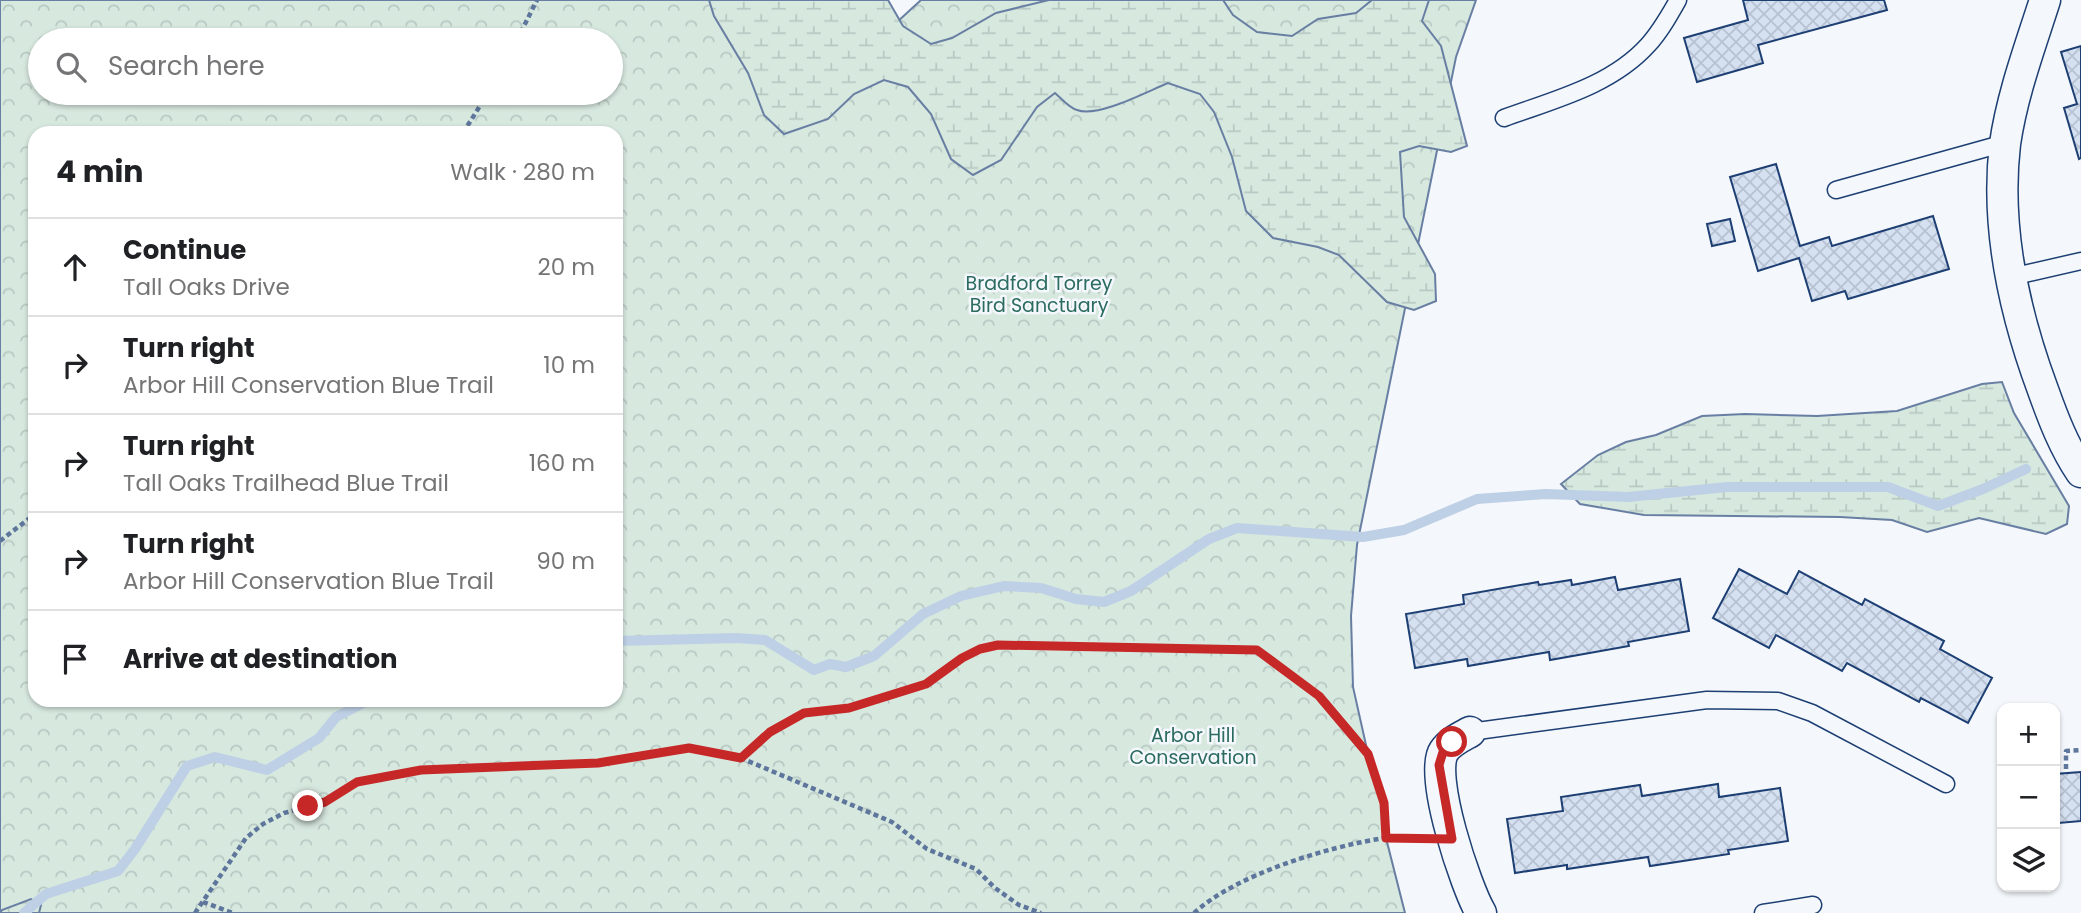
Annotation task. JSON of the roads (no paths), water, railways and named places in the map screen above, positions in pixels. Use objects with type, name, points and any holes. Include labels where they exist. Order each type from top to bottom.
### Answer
[{"type":"street","points":[[2045,0],[2016,96],[2006,143],[2001,187],[2003,228],[2026,342],[2063,441],[2081,472]]},
{"type":"street","points":[[1470,732],[1452,742],[1443,752],[1439,765],[1452,839],[1472,898],[1481,913]]},
{"type":"lane","points":[[1504,118],[1585,89],[1619,69],[1646,48],[1658,34],[1678,0]]},
{"type":"lane","points":[[1836,190],[2006,143]]},
{"type":"lane","points":[[2011,277],[2081,261]]},
{"type":"lane","points":[[1470,732],[1707,700],[1778,701],[1812,713],[1946,784]]},
{"type":"lane","points":[[1763,913],[1813,905]]},
{"type":"waterway","points":[[623,641],[737,638],[765,640],[814,670],[830,664],[846,667],[874,656],[923,614],[961,596],[1004,586],[1041,588],[1076,599],[1104,602],[1131,591],[1209,539],[1237,528],[1363,537],[1404,530],[1477,499],[1546,494],[1628,497],[1727,487],[1888,487],[1938,506],[2026,469]]},
{"type":"waterway","points":[[24,913],[46,894],[118,871],[135,849],[187,766],[215,757],[267,770],[319,738],[336,717],[355,707]]},
{"type":"park label","name":"Bradford Torrey Bird Sanctuary","points":[[1039,294]]},
{"type":"park label","name":"Arbor Hill Conservation","points":[[1193,746]]}]
